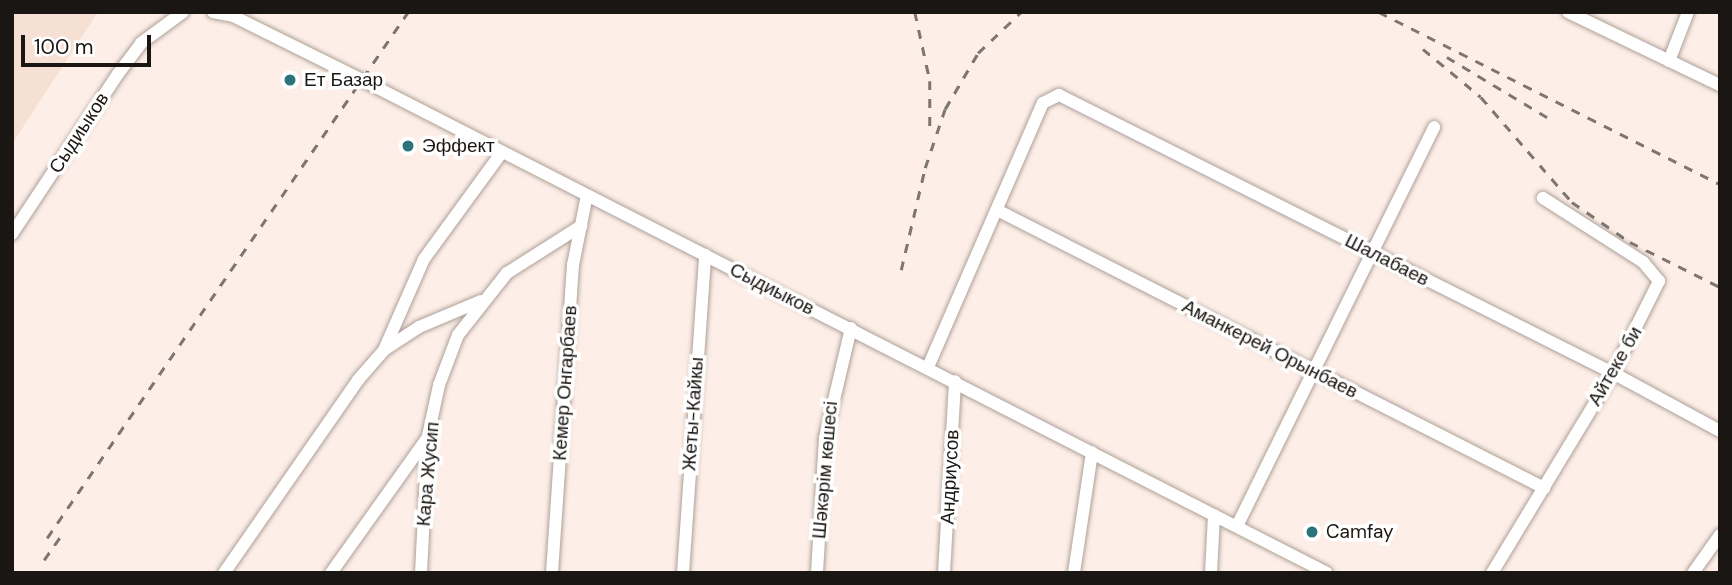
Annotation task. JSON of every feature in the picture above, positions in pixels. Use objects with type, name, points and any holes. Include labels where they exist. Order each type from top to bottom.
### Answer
[{"type":"street","name":"Сыдиыков","points":[[12,234],[118,74],[142,43],[177,13],[183,12]]},
{"type":"street","name":"Сыдиыков","points":[[213,12],[262,29],[1327,573]]},
{"type":"street","points":[[1568,12],[1720,85]]},
{"type":"street","points":[[1669,61],[1688,12]]},
{"type":"street","name":"Шалабаев","points":[[997,210],[1044,103],[1052,96],[1066,97],[1613,373],[1720,431]]},
{"type":"street","points":[[1237,526],[1311,370],[1434,127]]},
{"type":"street","points":[[384,350],[424,259],[502,152]]},
{"type":"street","name":"Кемер Онгарбаев","points":[[552,573],[573,265],[587,195]]},
{"type":"street","name":"Айтеке би","points":[[1492,573],[1613,373],[1658,281],[1643,262],[1543,198]]},
{"type":"street","points":[[928,367],[997,210]]},
{"type":"street","name":"Аманкерей Орынбаев","points":[[997,210],[1544,488]]},
{"type":"street","name":"Кара Жусип","points":[[421,573],[428,436],[439,386],[458,335],[481,301],[507,273],[581,226]]},
{"type":"street","name":"Жеты-Кайкы","points":[[683,573],[705,255]]},
{"type":"street","points":[[224,573],[358,380],[384,350],[419,327],[481,301]]},
{"type":"street","name":"Шәкәрім көшесі","points":[[817,573],[825,438],[850,328]]},
{"type":"street","name":"Андриусов","points":[[944,573],[955,382]]},
{"type":"street","points":[[331,573],[428,436]]},
{"type":"street","points":[[1074,573],[1080,510],[1092,452]]},
{"type":"street","points":[[1211,573],[1214,515]]},
{"type":"street","points":[[1693,573],[1720,536]]},
{"type":"shaded area","points":[[12,12],[98,12],[12,144]]},
{"type":"railway","points":[[47,538],[408,12]]},
{"type":"railway","points":[[915,12],[930,81],[930,134]]},
{"type":"railway","points":[[901,270],[925,168],[945,109],[978,53],[1021,12]]},
{"type":"railway","points":[[1379,12],[1720,184]]},
{"type":"railway","points":[[1423,49],[1481,97],[1572,202],[1630,242],[1720,287]]},
{"type":"railway","points":[[1447,57],[1547,117]]},
{"type":"railway","points":[[44,560],[64,531]]},
{"type":"place","name":"Ет Базар","points":[[290,80]]},
{"type":"place","name":"Эффект","points":[[408,146]]},
{"type":"place","name":"Camfay","points":[[1312,532]]}]
